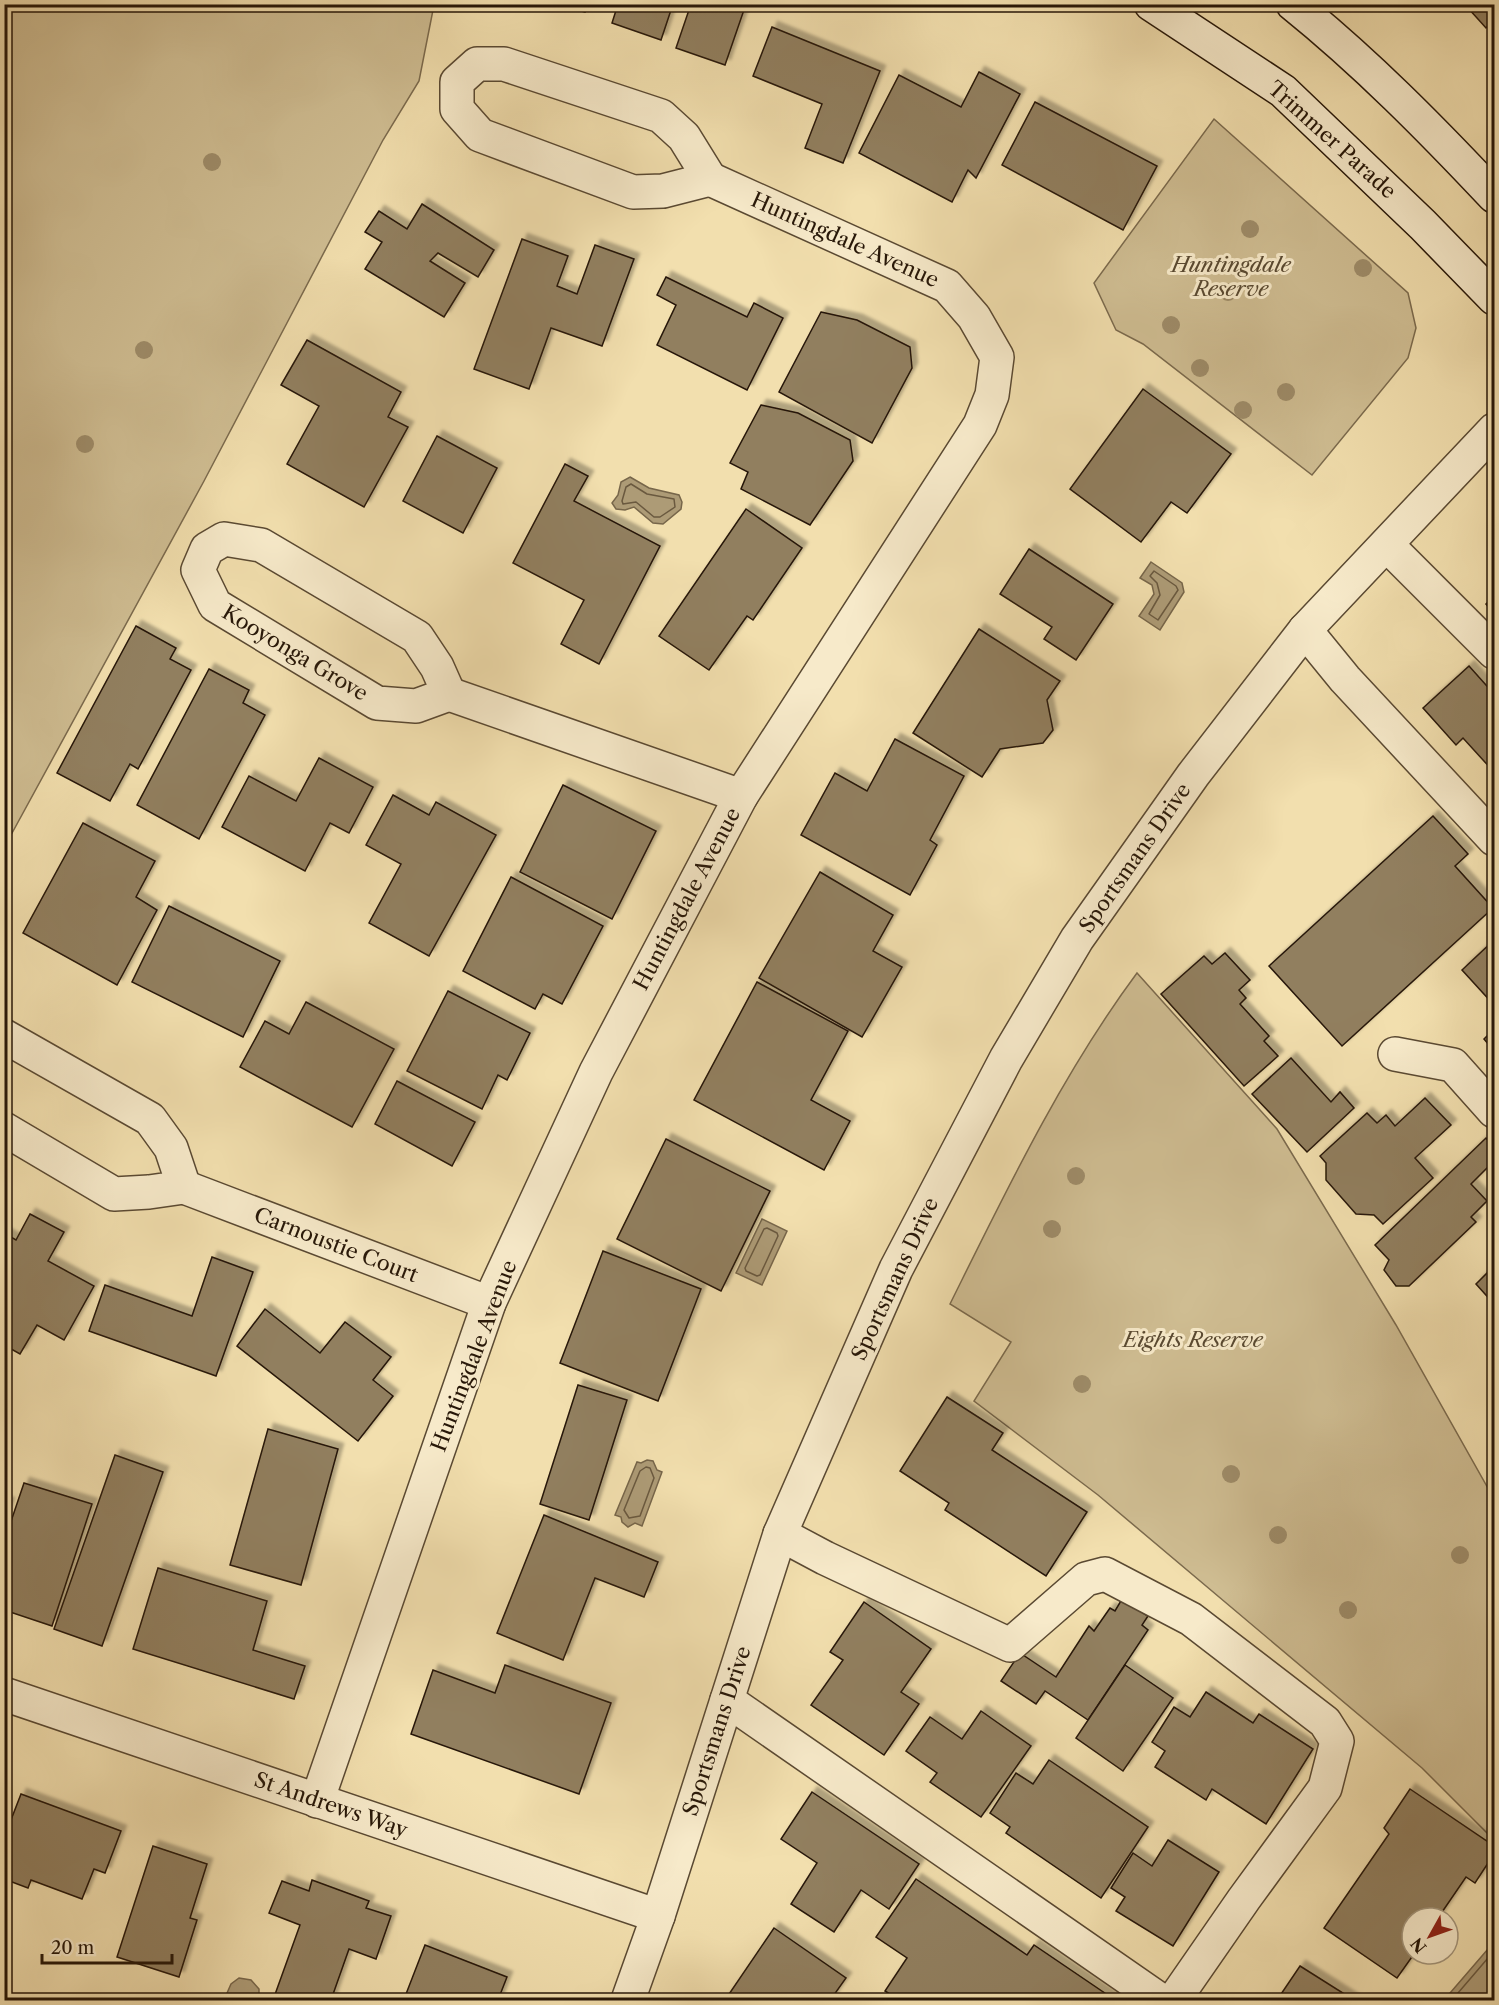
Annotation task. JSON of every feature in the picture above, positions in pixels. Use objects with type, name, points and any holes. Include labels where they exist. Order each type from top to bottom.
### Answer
[{"type":"street","name":"Trimmer Parade","points":[[1151,4],[1282,91],[1423,225],[1494,298]]},
{"type":"street","points":[[1293,4],[1330,34],[1454,153],[1494,196]]},
{"type":"street","points":[[477,64],[504,64],[661,116],[684,137],[710,179],[663,191],[633,192],[480,135],[457,109],[458,82],[477,64]]},
{"type":"street","name":"Huntingdale Avenue","points":[[317,1801],[489,1303],[596,1072],[741,796],[980,425],[992,395],[997,357],[974,317],[947,286],[710,179]]},
{"type":"street","name":"Sportsmans Drive","points":[[628,2001],[658,1916],[780,1534],[896,1269],[1006,1059],[1090,921],[1193,775],[1305,630],[1494,430]]},
{"type":"street","name":"Kooyonga Grove","points":[[224,539],[261,545],[417,637],[437,667],[449,694],[416,706],[377,703],[214,605],[198,570],[207,549],[224,539]]},
{"type":"street","points":[[1387,545],[1494,652]]},
{"type":"street","points":[[1305,630],[1345,679],[1494,839]]},
{"type":"street","points":[[449,694],[741,796]]},
{"type":"street","points":[[4,1036],[150,1119],[171,1148],[184,1187]]},
{"type":"street","points":[[1395,1054],[1453,1065],[1494,1111]]},
{"type":"street","name":"Carnoustie Court","points":[[4,1129],[114,1194],[184,1187],[489,1303]]},
{"type":"street","points":[[780,1534],[825,1558],[1010,1645],[1086,1579],[1105,1574],[1191,1619],[1324,1722],[1337,1741],[1325,1788],[1244,1899],[1174,2001]]},
{"type":"street","name":"St Andrews Way","points":[[4,1694],[658,1916]]},
{"type":"street","points":[[727,1700],[1160,2001]]},
{"type":"green space","points":[[5,4],[434,5],[419,81],[383,140],[204,481],[5,846]]},
{"type":"green space","name":"Huntingdale Reserve","points":[[1214,119],[1408,293],[1416,328],[1408,358],[1312,475],[1143,344],[1116,330],[1094,283]]},
{"type":"green space","name":"Eights Reserve","points":[[1137,973],[1277,1129],[1396,1325],[1494,1499],[1494,1840],[1422,1768],[1098,1495],[974,1401],[1011,1342],[950,1304],[1036,1134],[1084,1051]]},
{"type":"water","points":[[630,477],[649,488],[679,495],[682,502],[681,509],[663,524],[653,523],[634,507],[625,510],[616,509],[612,503],[618,495],[621,482]]},
{"type":"water","points":[[1151,562],[1182,583],[1184,592],[1160,630],[1139,616],[1154,594],[1152,585],[1140,578]]},
{"type":"water","points":[[762,1219],[787,1231],[762,1285],[736,1273]]},
{"type":"water","points":[[653,1461],[657,1470],[662,1472],[642,1526],[635,1523],[628,1527],[622,1522],[621,1517],[615,1515],[637,1462]]},
{"type":"water","points":[[1494,1942],[1494,2000],[1444,2000]]},
{"type":"water","points":[[239,1978],[251,1980],[259,1989],[259,1994],[254,2000],[224,2000],[231,1984]]},
{"type":"building","points":[[556,4],[587,4],[585,12]]},
{"type":"building","points":[[618,4],[673,4],[661,40],[612,23]]},
{"type":"building","points":[[691,4],[746,4],[725,65],[676,48]]},
{"type":"building","points":[[1472,4],[1494,4],[1494,20],[1486,28],[1468,8]]},
{"type":"building","points":[[772,27],[880,71],[843,163],[805,148],[822,104],[753,76]]},
{"type":"building","points":[[979,72],[1020,94],[976,178],[968,170],[952,202],[859,153],[899,75],[961,107]]},
{"type":"building","points":[[1035,102],[1157,166],[1123,230],[1002,165]]},
{"type":"building","points":[[422,204],[494,250],[478,277],[438,253],[430,261],[465,283],[444,317],[365,269],[382,242],[365,232],[379,211],[407,229]]},
{"type":"building","points":[[522,239],[568,256],[557,286],[577,294],[595,245],[634,259],[602,346],[551,328],[529,389],[474,369]]},
{"type":"building","points":[[666,277],[747,317],[754,303],[783,318],[747,390],[657,345],[676,305],[657,295]]},
{"type":"building","points":[[821,312],[857,320],[910,347],[912,368],[872,443],[779,392]]},
{"type":"building","points":[[307,340],[401,392],[388,417],[408,427],[364,507],[287,464],[319,406],[281,385]]},
{"type":"building","points":[[1143,389],[1231,454],[1187,513],[1171,502],[1141,542],[1070,489]]},
{"type":"building","points":[[761,405],[798,413],[850,440],[853,461],[810,525],[741,489],[748,472],[730,463]]},
{"type":"building","points":[[437,436],[497,468],[463,533],[403,501]]},
{"type":"building","points":[[565,464],[588,476],[574,501],[660,546],[599,664],[561,644],[584,600],[513,563]]},
{"type":"building","points":[[746,509],[802,548],[753,620],[747,616],[709,670],[659,636]]},
{"type":"building","points":[[1029,549],[1113,604],[1076,660],[1044,639],[1052,627],[1000,594]]},
{"type":"building","points":[[1494,596],[1494,614],[1486,604]]},
{"type":"building","points":[[136,626],[176,648],[170,659],[191,670],[138,769],[130,764],[110,801],[57,773]]},
{"type":"building","points":[[979,629],[1060,681],[1047,700],[1053,730],[1043,743],[1000,749],[982,777],[913,733]]},
{"type":"building","points":[[1469,666],[1494,694],[1494,772],[1463,738],[1456,745],[1423,708]]},
{"type":"building","points":[[209,669],[249,690],[243,703],[265,715],[199,839],[137,805]]},
{"type":"building","points":[[895,739],[964,776],[930,840],[937,845],[910,895],[801,835],[835,773],[867,791]]},
{"type":"building","points":[[319,758],[373,787],[349,833],[330,823],[305,871],[222,827],[249,776],[296,801]]},
{"type":"building","points":[[563,785],[656,831],[612,919],[520,872]]},
{"type":"building","points":[[393,795],[429,815],[436,802],[496,835],[429,956],[369,923],[401,864],[366,845]]},
{"type":"building","points":[[1433,816],[1468,854],[1455,866],[1493,908],[1342,1046],[1269,966]]},
{"type":"building","points":[[83,823],[155,861],[136,897],[157,910],[117,985],[23,933]]},
{"type":"building","points":[[820,872],[893,915],[873,951],[902,967],[862,1037],[759,978]]},
{"type":"building","points":[[511,877],[603,926],[562,1004],[543,994],[535,1009],[463,971]]},
{"type":"building","points":[[169,906],[280,961],[243,1037],[132,982]]},
{"type":"building","points":[[1494,940],[1494,1005],[1462,970]]},
{"type":"building","points":[[1225,953],[1250,980],[1239,990],[1246,998],[1240,1004],[1269,1036],[1264,1041],[1278,1056],[1244,1086],[1161,994],[1204,956],[1212,964]]},
{"type":"building","points":[[757,982],[848,1031],[811,1100],[850,1121],[824,1170],[694,1100]]},
{"type":"building","points":[[448,991],[530,1033],[507,1080],[498,1075],[482,1109],[407,1071]]},
{"type":"building","points":[[306,1002],[394,1049],[352,1127],[240,1067],[265,1021],[289,1034]]},
{"type":"building","points":[[1494,1029],[1494,1051],[1484,1039]]},
{"type":"building","points":[[1291,1058],[1331,1102],[1340,1092],[1354,1108],[1307,1152],[1252,1094]]},
{"type":"building","points":[[397,1081],[475,1122],[452,1166],[375,1124]]},
{"type":"building","points":[[1425,1098],[1451,1125],[1415,1158],[1433,1178],[1383,1224],[1374,1215],[1356,1214],[1326,1180],[1326,1163],[1320,1156],[1367,1113],[1377,1123],[1386,1115],[1395,1126]]},
{"type":"building","points":[[1486,1138],[1494,1147],[1494,1161],[1471,1184],[1487,1201],[1471,1217],[1476,1222],[1409,1286],[1396,1286],[1384,1270],[1389,1260],[1375,1245]]},
{"type":"building","points":[[666,1139],[770,1191],[721,1291],[617,1239]]},
{"type":"building","points":[[30,1214],[64,1232],[48,1261],[94,1286],[64,1340],[37,1325],[20,1354],[4,1345],[4,1233],[16,1240]]},
{"type":"building","points":[[603,1251],[701,1289],[658,1401],[560,1363]]},
{"type":"building","points":[[212,1257],[253,1272],[216,1376],[89,1331],[105,1285],[192,1316]]},
{"type":"building","points":[[1494,1266],[1494,1304],[1476,1284]]},
{"type":"building","points":[[265,1309],[320,1353],[345,1322],[391,1357],[373,1380],[393,1396],[358,1441],[237,1346]]},
{"type":"building","points":[[578,1385],[627,1400],[589,1520],[540,1504]]},
{"type":"building","points":[[947,1397],[1003,1433],[992,1450],[1087,1512],[1046,1576],[945,1510],[949,1503],[900,1471]]},
{"type":"building","points":[[268,1429],[338,1449],[301,1585],[230,1565]]},
{"type":"building","points":[[115,1455],[163,1472],[102,1646],[54,1629]]},
{"type":"building","points":[[24,1483],[92,1504],[52,1626],[4,1610],[4,1542]]},
{"type":"building","points":[[4,1502],[9,1503],[4,1518]]},
{"type":"building","points":[[544,1515],[658,1562],[644,1597],[595,1578],[563,1660],[497,1633]]},
{"type":"building","points":[[158,1568],[267,1601],[253,1650],[305,1666],[294,1699],[133,1649]]},
{"type":"building","points":[[1122,1599],[1148,1616],[1142,1625],[1148,1630],[1088,1720],[1045,1691],[1036,1704],[1001,1681],[1020,1653],[1056,1677],[1089,1626],[1094,1631],[1110,1608],[1115,1611]]},
{"type":"building","points":[[864,1602],[931,1649],[901,1692],[919,1704],[884,1755],[811,1705],[843,1660],[830,1652]]},
{"type":"building","points":[[505,1665],[611,1703],[579,1794],[411,1734],[433,1670],[495,1693]]},
{"type":"building","points":[[1125,1665],[1173,1698],[1123,1771],[1076,1738]]},
{"type":"building","points":[[1206,1692],[1253,1723],[1259,1714],[1313,1749],[1266,1824],[1212,1789],[1206,1800],[1155,1767],[1165,1751],[1152,1742],[1174,1707],[1190,1717]]},
{"type":"building","points":[[981,1711],[1031,1746],[981,1817],[930,1782],[937,1773],[906,1751],[930,1717],[962,1739]]},
{"type":"building","points":[[1049,1760],[1148,1827],[1101,1898],[1006,1833],[1010,1827],[990,1813],[1016,1773],[1033,1784]]},
{"type":"building","points":[[1410,1789],[1494,1846],[1494,1854],[1475,1883],[1466,1877],[1446,1906],[1400,1906],[1400,1966],[1406,1966],[1397,1978],[1324,1928],[1389,1834],[1384,1828]]},
{"type":"building","points":[[812,1792],[919,1864],[889,1909],[861,1890],[834,1932],[791,1904],[817,1863],[781,1839]]},
{"type":"building","points":[[21,1794],[121,1831],[105,1873],[94,1869],[82,1899],[31,1880],[28,1888],[4,1879],[4,1838]]},
{"type":"building","points":[[1168,1840],[1219,1872],[1173,1946],[1116,1911],[1125,1897],[1111,1888],[1133,1853],[1152,1866]]},
{"type":"building","points":[[153,1846],[207,1864],[190,1918],[197,1920],[179,1977],[117,1957]]},
{"type":"building","points":[[916,1879],[1027,1955],[1034,1945],[1115,2000],[899,2000],[885,1991],[907,1958],[876,1937]]},
{"type":"building","points":[[312,1880],[369,1901],[366,1908],[391,1916],[376,1959],[349,1949],[331,2000],[273,2000],[300,1925],[269,1913],[282,1881],[309,1891]]},
{"type":"building","points":[[774,1928],[846,1978],[831,1999],[834,2000],[725,2000]]},
{"type":"building","points":[[425,1945],[507,1977],[498,2000],[422,2000],[406,1994]]},
{"type":"building","points":[[1300,1966],[1354,2000],[1277,2000]]}]
